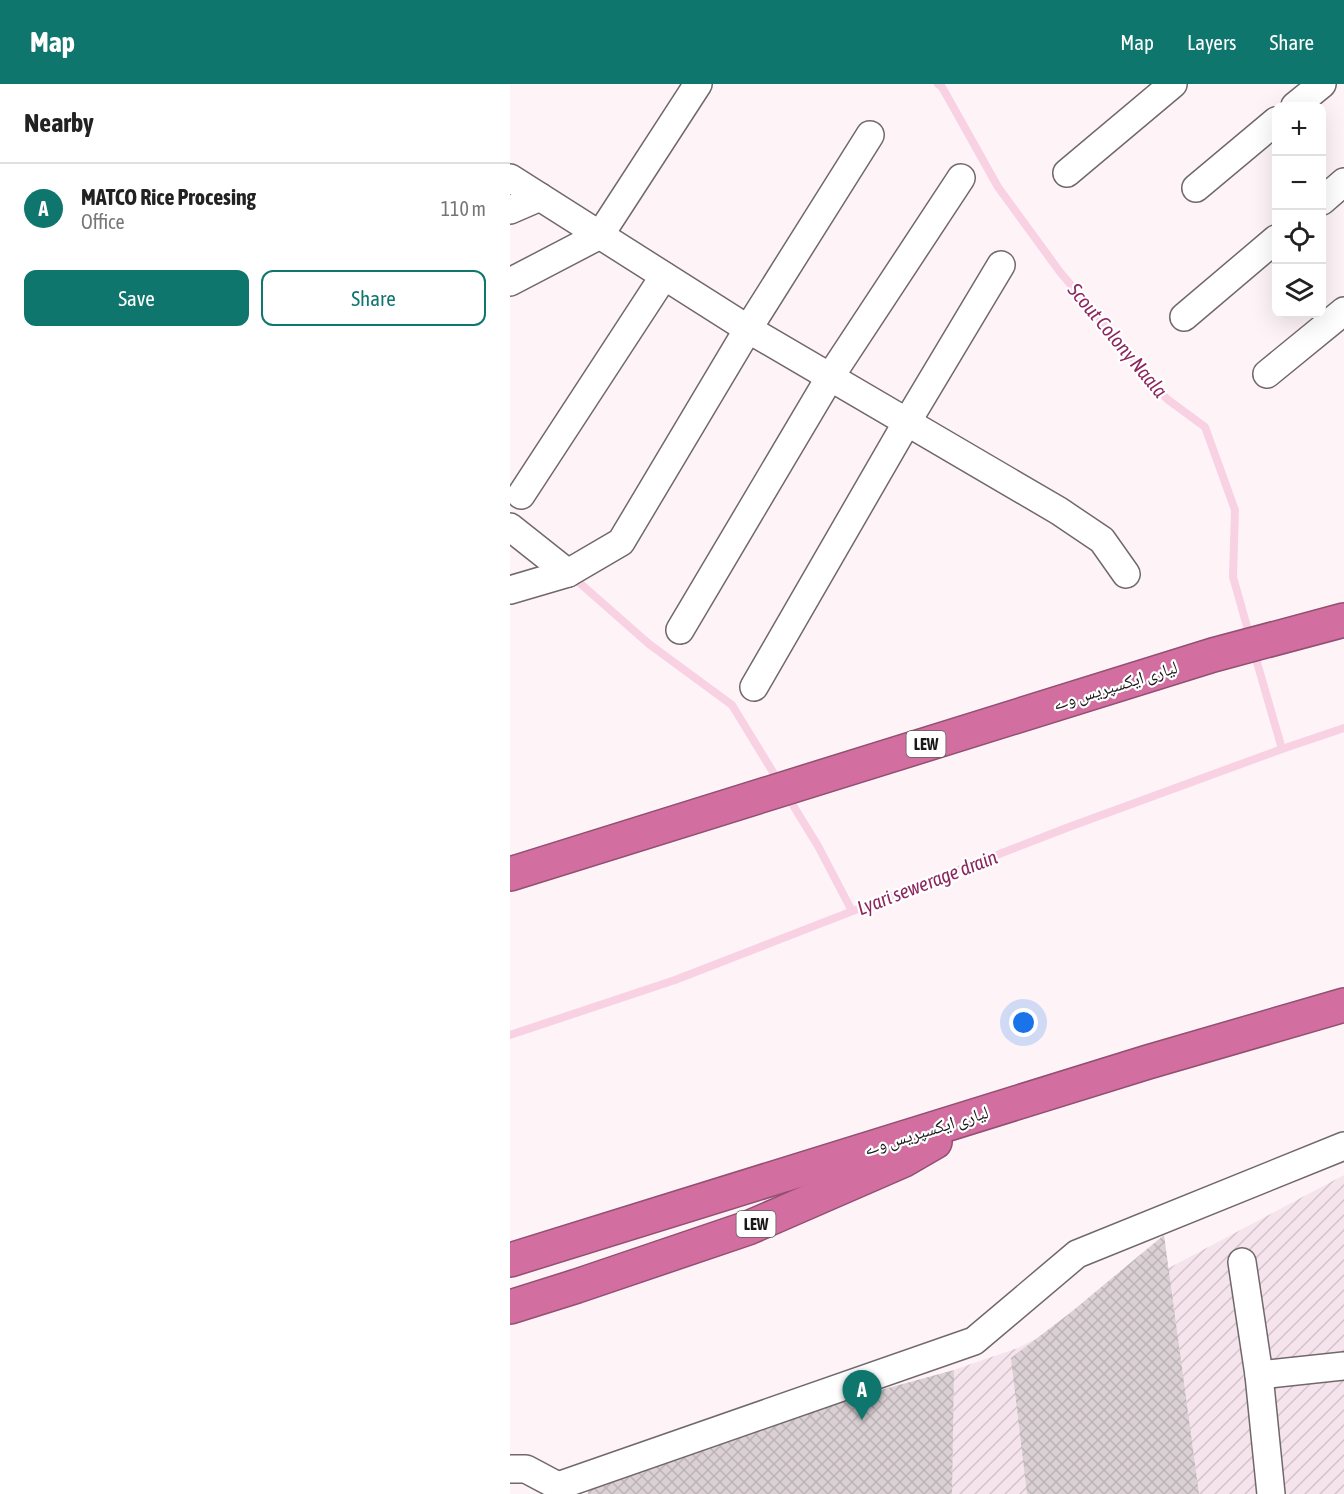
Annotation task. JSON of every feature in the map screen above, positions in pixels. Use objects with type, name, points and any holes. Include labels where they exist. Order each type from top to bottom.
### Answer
[{"type":"highway","name":"لیاری ایکسپریس وے","points":[[510,874],[1213,655],[1344,620]]},
{"type":"highway","name":"لیاری ایکسپریس وے","points":[[510,1260],[1148,1062],[1344,1005]]},
{"type":"highway","name":"LEW","points":[[510,1306],[577,1286],[748,1228],[904,1160],[988,1111]]},
{"type":"street","points":[[510,282],[600,235],[698,84]]},
{"type":"street","points":[[1066,173],[1173,84]]},
{"type":"street","points":[[1299,102],[1322,84]]},
{"type":"street","points":[[1196,188],[1272,125]]},
{"type":"street","points":[[510,590],[568,573],[621,542],[748,329],[870,135]]},
{"type":"street","points":[[510,178],[748,329],[1059,511],[1102,540],[1126,574]]},
{"type":"street","points":[[680,630],[830,377],[961,178]]},
{"type":"street","points":[[1326,198],[1344,182]]},
{"type":"street","points":[[510,210],[540,197]]},
{"type":"street","points":[[1184,317],[1272,242]]},
{"type":"street","points":[[754,687],[907,422],[1001,265]]},
{"type":"street","points":[[521,495],[664,276]]},
{"type":"street","points":[[1267,374],[1344,311]]},
{"type":"street","points":[[510,527],[568,573]]},
{"type":"street","points":[[510,1470],[526,1469],[559,1490],[974,1341],[1077,1254],[1344,1146]]},
{"type":"street","points":[[1242,1262],[1259,1375],[1271,1494]]},
{"type":"street","points":[[1259,1375],[1344,1366]]},
{"type":"shaded area","points":[[1344,1175],[1344,1494],[590,1494],[1018,1348]]},
{"type":"building","points":[[1164,1235],[1199,1494],[1027,1494],[1011,1358],[1070,1313]]},
{"type":"building","points":[[954,1370],[952,1494],[588,1494],[587,1470]]},
{"type":"waterway","name":"Scout Colony Naala","points":[[938,84],[942,87],[998,187],[1060,272],[1167,399],[1205,427],[1235,510],[1233,577],[1250,637]]},
{"type":"waterway","points":[[574,578],[649,644],[732,705],[779,782]]},
{"type":"waterway","name":"Scout Colony Naala","points":[[1254,652],[1282,749]]},
{"type":"waterway","name":"Lyari sewerage drain","points":[[510,1035],[675,980],[1069,827],[1344,728]]},
{"type":"waterway","points":[[788,797],[818,846],[852,911]]},
{"type":"place","name":"MATCO Rice Procesing","points":[[862,1420]]}]
